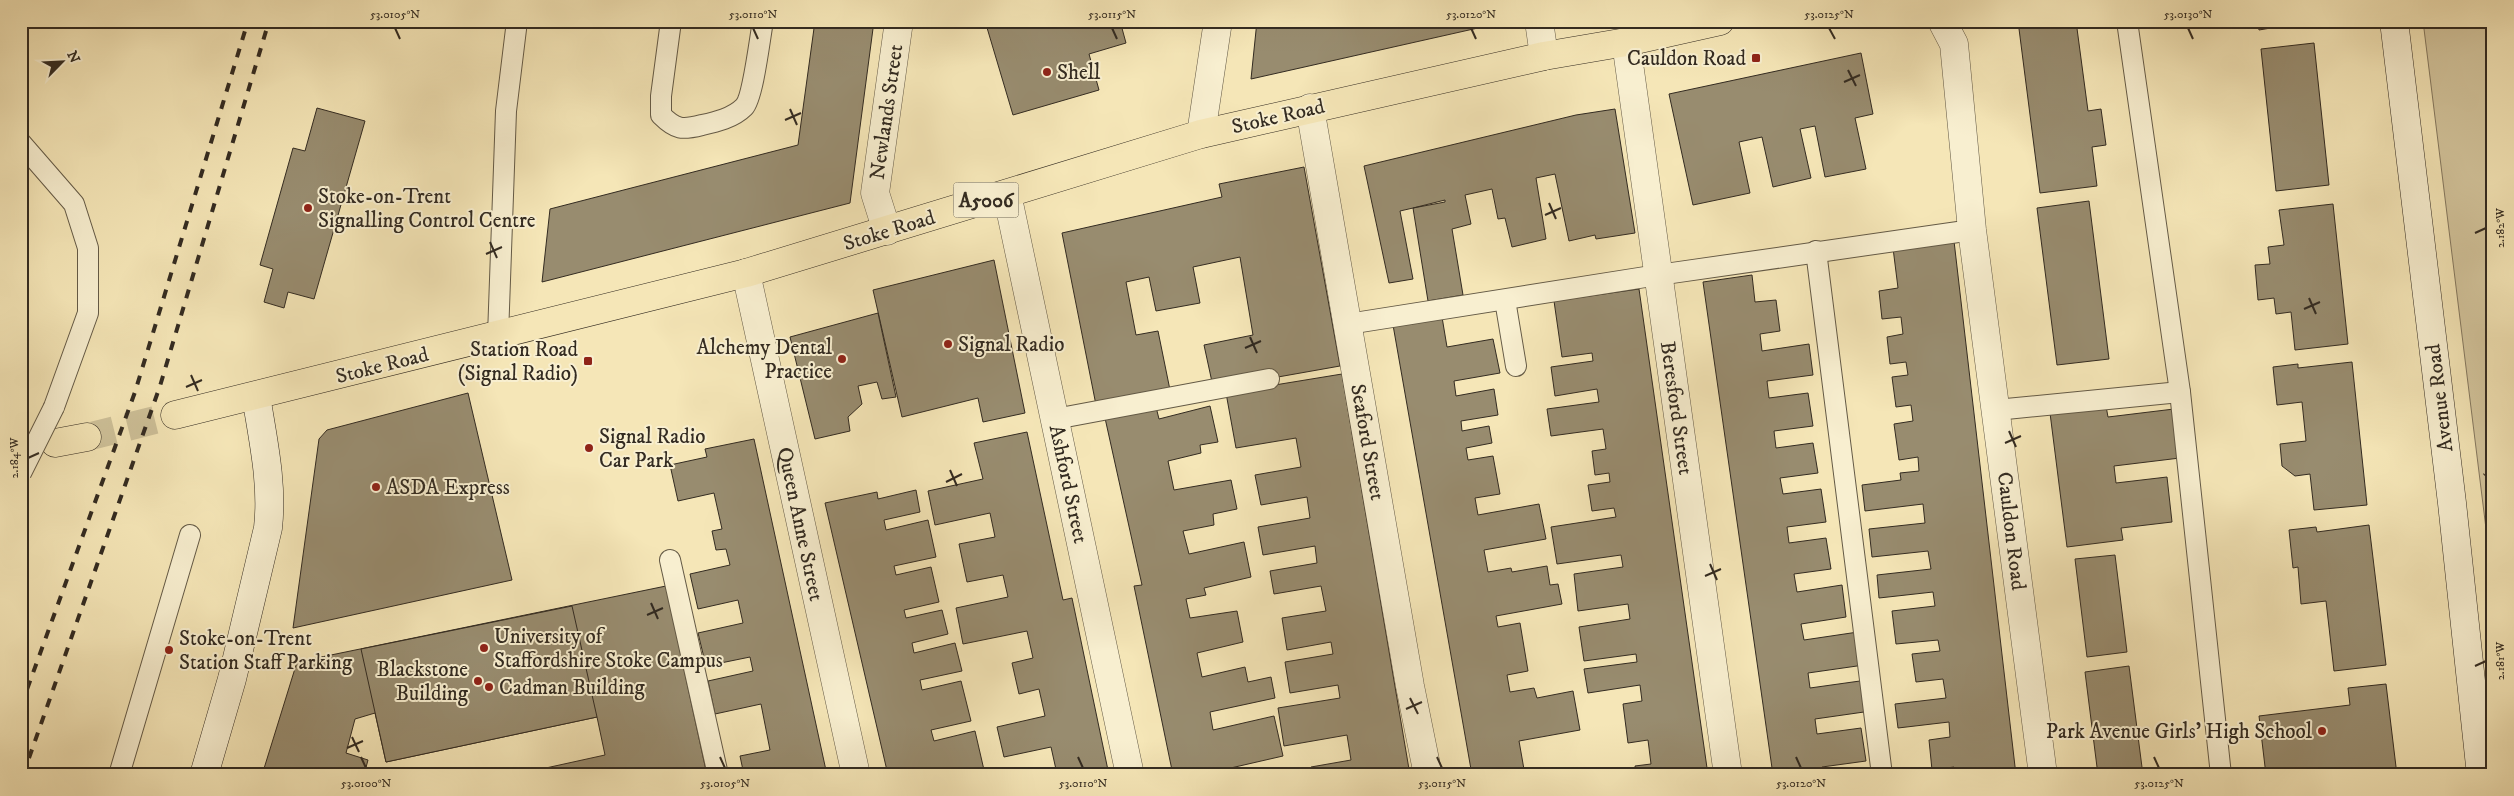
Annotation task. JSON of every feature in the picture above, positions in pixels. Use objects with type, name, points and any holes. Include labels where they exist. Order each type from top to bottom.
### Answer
[{"type":"main road","name":"Stoke Road","points":[[176,415],[746,273],[1201,134],[1544,56],[1626,42],[1720,21]]},
{"type":"main road","points":[[55,444],[87,436]]},
{"type":"street","name":"Newlands Street","points":[[887,231],[875,192],[899,21]]},
{"type":"street","points":[[1201,134],[1218,21]]},
{"type":"street","points":[[1539,21],[1544,56]]},
{"type":"street","name":"Cauldon Road","points":[[1942,21],[1954,44],[1972,230],[2043,775]]},
{"type":"street","name":"Avenue Road","points":[[2394,21],[2452,503],[2481,775]]},
{"type":"street","name":"Beresford Street","points":[[1626,42],[1728,775]]},
{"type":"street","name":"Seaford Street","points":[[1310,108],[1408,676],[1428,775]]},
{"type":"street","name":"Ashford Street","points":[[1007,194],[1130,775]]},
{"type":"street","name":"Queen Anne Street","points":[[746,273],[856,775]]},
{"type":"street","points":[[204,775],[232,679],[268,528],[271,504],[269,481],[256,396]]},
{"type":"lane","points":[[498,336],[506,112],[517,21]]},
{"type":"lane","points":[[671,21],[661,96],[661,115],[672,126],[685,129],[731,116],[745,106],[751,88],[763,21]]},
{"type":"lane","points":[[2127,21],[2180,392],[2221,775]]},
{"type":"lane","points":[[21,143],[74,204],[88,248],[88,313],[54,406],[21,473]]},
{"type":"lane","points":[[1348,324],[1816,251],[1972,230]]},
{"type":"lane","points":[[1816,251],[1882,775]]},
{"type":"lane","points":[[1505,300],[1516,366]]},
{"type":"lane","points":[[1055,419],[1269,379]]},
{"type":"lane","points":[[1996,410],[2180,392]]},
{"type":"lane","points":[[119,775],[190,535]]},
{"type":"lane","points":[[670,560],[718,775]]},
{"type":"path","points":[[2493,124],[2488,166],[2493,176]]},
{"type":"shaded area","points":[[2423,21],[2493,21],[2493,585],[2431,85]]},
{"type":"building","points":[[815,21],[874,21],[850,203],[542,282],[550,209],[798,145]]},
{"type":"building","name":"Shell","points":[[985,21],[1120,21],[1126,43],[1089,54],[1099,90],[1013,115]]},
{"type":"building","points":[[1257,21],[1509,21],[1251,79]]},
{"type":"building","points":[[2018,21],[2076,21],[2088,111],[2101,109],[2106,145],[2092,147],[2097,186],[2040,193]]},
{"type":"building","points":[[2257,21],[2312,21],[2259,30]]},
{"type":"building","points":[[2314,43],[2329,185],[2276,191],[2261,49]]},
{"type":"building","points":[[1861,53],[1873,114],[1855,118],[1866,169],[1825,177],[1815,126],[1800,129],[1811,178],[1773,187],[1762,137],[1739,142],[1750,193],[1693,205],[1669,94]]},
{"type":"building","name":"Stoke-on-Trent Signalling Control Centre","points":[[317,108],[365,121],[314,299],[288,292],[284,308],[264,302],[273,269],[260,265],[293,148],[305,151]]},
{"type":"building","points":[[1615,109],[1635,233],[1596,239],[1595,235],[1569,241],[1555,174],[1536,178],[1546,239],[1512,247],[1505,218],[1498,219],[1492,189],[1465,195],[1471,224],[1452,229],[1463,295],[1428,301],[1413,208],[1400,211],[1413,279],[1389,283],[1364,166],[1576,115]],"holes":[[[1445,200],[1445,202],[1413,208]]]},
{"type":"building","points":[[1304,167],[1340,366],[1261,380],[1212,382],[1204,345],[1253,335],[1240,257],[1193,267],[1200,303],[1156,311],[1149,277],[1126,282],[1136,335],[1158,331],[1170,390],[1096,405],[1062,233],[1222,197],[1219,184]]},
{"type":"building","points":[[2089,201],[2109,359],[2057,365],[2037,208]]},
{"type":"building","points":[[2333,204],[2348,344],[2295,350],[2291,312],[2276,314],[2274,298],[2258,300],[2255,265],[2270,264],[2268,247],[2284,245],[2279,210]]},
{"type":"building","points":[[1954,241],[2016,775],[1955,775],[1954,767],[1932,770],[1929,740],[1950,737],[1949,722],[1898,728],[1895,704],[1946,698],[1943,679],[1916,682],[1912,654],[1940,651],[1938,640],[1896,644],[1892,611],[1935,606],[1933,592],[1879,598],[1877,575],[1931,569],[1928,551],[1872,557],[1869,529],[1925,523],[1923,504],[1865,511],[1862,485],[1901,480],[1900,473],[1919,471],[1918,457],[1899,460],[1894,424],[1913,421],[1911,405],[1896,407],[1892,377],[1908,375],[1906,362],[1890,364],[1887,337],[1903,334],[1901,317],[1882,319],[1879,291],[1898,288],[1893,248]]},
{"type":"building","name":"Signal Radio","points":[[994,260],[1025,413],[983,422],[978,398],[902,417],[873,290]]},
{"type":"building","points":[[1752,275],[1755,302],[1776,300],[1780,331],[1760,334],[1762,351],[1809,344],[1813,375],[1767,381],[1769,398],[1808,393],[1813,426],[1774,431],[1776,448],[1813,443],[1818,473],[1780,478],[1783,494],[1821,489],[1826,522],[1787,527],[1789,543],[1826,538],[1831,569],[1794,574],[1797,592],[1842,585],[1846,617],[1801,624],[1804,640],[1858,632],[1864,665],[1808,673],[1810,688],[1867,680],[1871,711],[1815,719],[1817,734],[1861,728],[1866,761],[1822,767],[1823,775],[1773,775],[1703,282]]},
{"type":"building","points":[[1639,289],[1708,775],[1636,775],[1635,766],[1651,764],[1648,740],[1628,743],[1623,704],[1642,701],[1640,685],[1588,693],[1584,669],[1637,662],[1636,654],[1584,661],[1579,627],[1630,619],[1628,604],[1578,611],[1574,574],[1623,567],[1621,555],[1557,564],[1551,527],[1616,517],[1614,508],[1592,511],[1588,485],[1610,482],[1609,473],[1595,475],[1592,451],[1606,449],[1603,429],[1551,436],[1547,409],[1599,402],[1597,389],[1555,396],[1551,367],[1593,361],[1592,353],[1562,357],[1554,301]]},
{"type":"building","name":"Alchemy Dental Practice","points":[[878,313],[896,397],[882,399],[877,382],[858,386],[862,404],[848,417],[850,431],[815,439],[790,337]]},
{"type":"building","points":[[1442,317],[1447,347],[1493,339],[1500,373],[1454,381],[1456,396],[1494,389],[1498,415],[1461,421],[1462,431],[1489,426],[1492,443],[1466,448],[1468,460],[1493,456],[1500,494],[1475,498],[1478,515],[1539,504],[1546,539],[1484,550],[1488,572],[1511,568],[1512,572],[1547,566],[1550,585],[1558,584],[1562,604],[1496,616],[1498,627],[1520,623],[1528,671],[1507,675],[1510,692],[1534,688],[1537,698],[1573,691],[1580,730],[1519,741],[1525,775],[1472,775],[1393,325]]},
{"type":"building","points":[[2352,362],[2367,505],[2314,510],[2310,474],[2295,476],[2282,466],[2280,444],[2306,441],[2302,402],[2277,405],[2273,367],[2298,364],[2298,368]]},
{"type":"building","points":[[1342,374],[1410,775],[1312,775],[1311,767],[1351,760],[1347,735],[1284,746],[1278,708],[1340,698],[1338,685],[1290,693],[1285,662],[1333,654],[1331,642],[1287,650],[1282,618],[1326,611],[1321,586],[1274,594],[1270,571],[1317,563],[1315,546],[1263,555],[1258,527],[1310,518],[1307,497],[1261,505],[1255,475],[1301,467],[1296,438],[1236,448],[1226,393]]},
{"type":"building","points":[[468,393],[512,580],[293,628],[319,439],[327,430]]},
{"type":"building","points":[[1210,406],[1218,442],[1200,445],[1201,453],[1168,461],[1174,490],[1231,480],[1237,509],[1213,514],[1214,525],[1183,531],[1189,554],[1244,542],[1251,577],[1204,588],[1206,595],[1186,599],[1190,618],[1237,611],[1243,642],[1197,653],[1202,677],[1245,667],[1248,682],[1271,677],[1275,698],[1210,712],[1213,730],[1274,716],[1283,756],[1222,770],[1223,775],[1173,775],[1134,586],[1142,585],[1105,418],[1156,407],[1159,419]]},
{"type":"building","points":[[2106,406],[2108,417],[2174,409],[2180,458],[2114,466],[2116,483],[2167,477],[2172,522],[2121,528],[2123,540],[2067,547],[2050,413]]},
{"type":"building","points":[[1027,432],[1063,600],[1072,598],[1109,775],[1055,775],[1057,774],[1051,747],[1004,757],[997,727],[1045,716],[1039,689],[1019,694],[1012,663],[1033,658],[1027,631],[963,644],[956,608],[1008,597],[1003,575],[967,582],[959,544],[995,537],[990,513],[935,525],[928,491],[983,479],[974,443]]},
{"type":"building","points":[[754,439],[827,775],[776,775],[775,770],[744,775],[740,756],[770,750],[761,704],[715,714],[708,681],[753,671],[750,657],[706,666],[698,633],[743,623],[738,600],[698,609],[690,574],[730,565],[726,549],[716,550],[712,531],[722,529],[714,493],[678,501],[670,465],[707,457],[705,449]]},
{"type":"building","points":[[916,490],[920,512],[884,520],[886,530],[928,520],[936,557],[894,566],[896,575],[931,567],[939,602],[904,610],[906,618],[942,610],[948,634],[912,643],[914,653],[955,643],[962,671],[920,680],[922,690],[961,681],[971,721],[931,730],[934,741],[975,731],[984,770],[963,775],[888,775],[825,503],[877,492],[878,499]]},
{"type":"building","points":[[2369,525],[2386,665],[2334,671],[2326,601],[2301,604],[2298,567],[2293,568],[2289,530],[2316,527],[2317,532]]},
{"type":"building","points":[[2115,555],[2127,652],[2087,657],[2075,559]]},
{"type":"building","name":"University of Staffordshire Stoke Campus","points":[[666,586],[707,775],[514,775],[605,755],[597,717],[386,762],[375,713],[355,719],[346,753],[368,760],[364,775],[262,775],[297,662]]},
{"type":"building","name":"Blackstone Building","points":[[572,606],[597,717],[386,762],[361,649]]},
{"type":"building","points":[[2129,666],[2143,775],[2098,775],[2085,672]]},
{"type":"building","points":[[2386,684],[2397,775],[2266,775],[2259,716],[2350,705],[2348,688]]},
{"type":"tunnel","points":[[87,437],[175,415]]},
{"type":"railway","points":[[21,706],[135,392],[248,21]]},
{"type":"railway","points":[[23,775],[160,386],[269,21]]},
{"type":"place","name":"Cauldon Road","points":[[1756,58]]},
{"type":"place","name":"Shell","points":[[1047,72]]},
{"type":"place","name":"Stoke-on-Trent Signalling Control Centre","points":[[308,208]]},
{"type":"place","name":"Signal Radio","points":[[948,344]]},
{"type":"place","name":"Alchemy Dental Practice","points":[[842,359]]},
{"type":"place","name":"Station Road (Signal Radio)","points":[[588,361]]},
{"type":"place","name":"Signal Radio Car Park","points":[[589,448]]},
{"type":"place","name":"ASDA Express","points":[[376,487]]},
{"type":"place","name":"University of Staffordshire Stoke Campus","points":[[484,648]]},
{"type":"place","name":"Stoke-on-Trent Station Staff Parking","points":[[169,650]]},
{"type":"place","name":"Blackstone Building","points":[[478,681]]},
{"type":"place","name":"Cadman Building","points":[[489,687]]},
{"type":"place","name":"Park Avenue Girls' High School","points":[[2322,731]]}]
